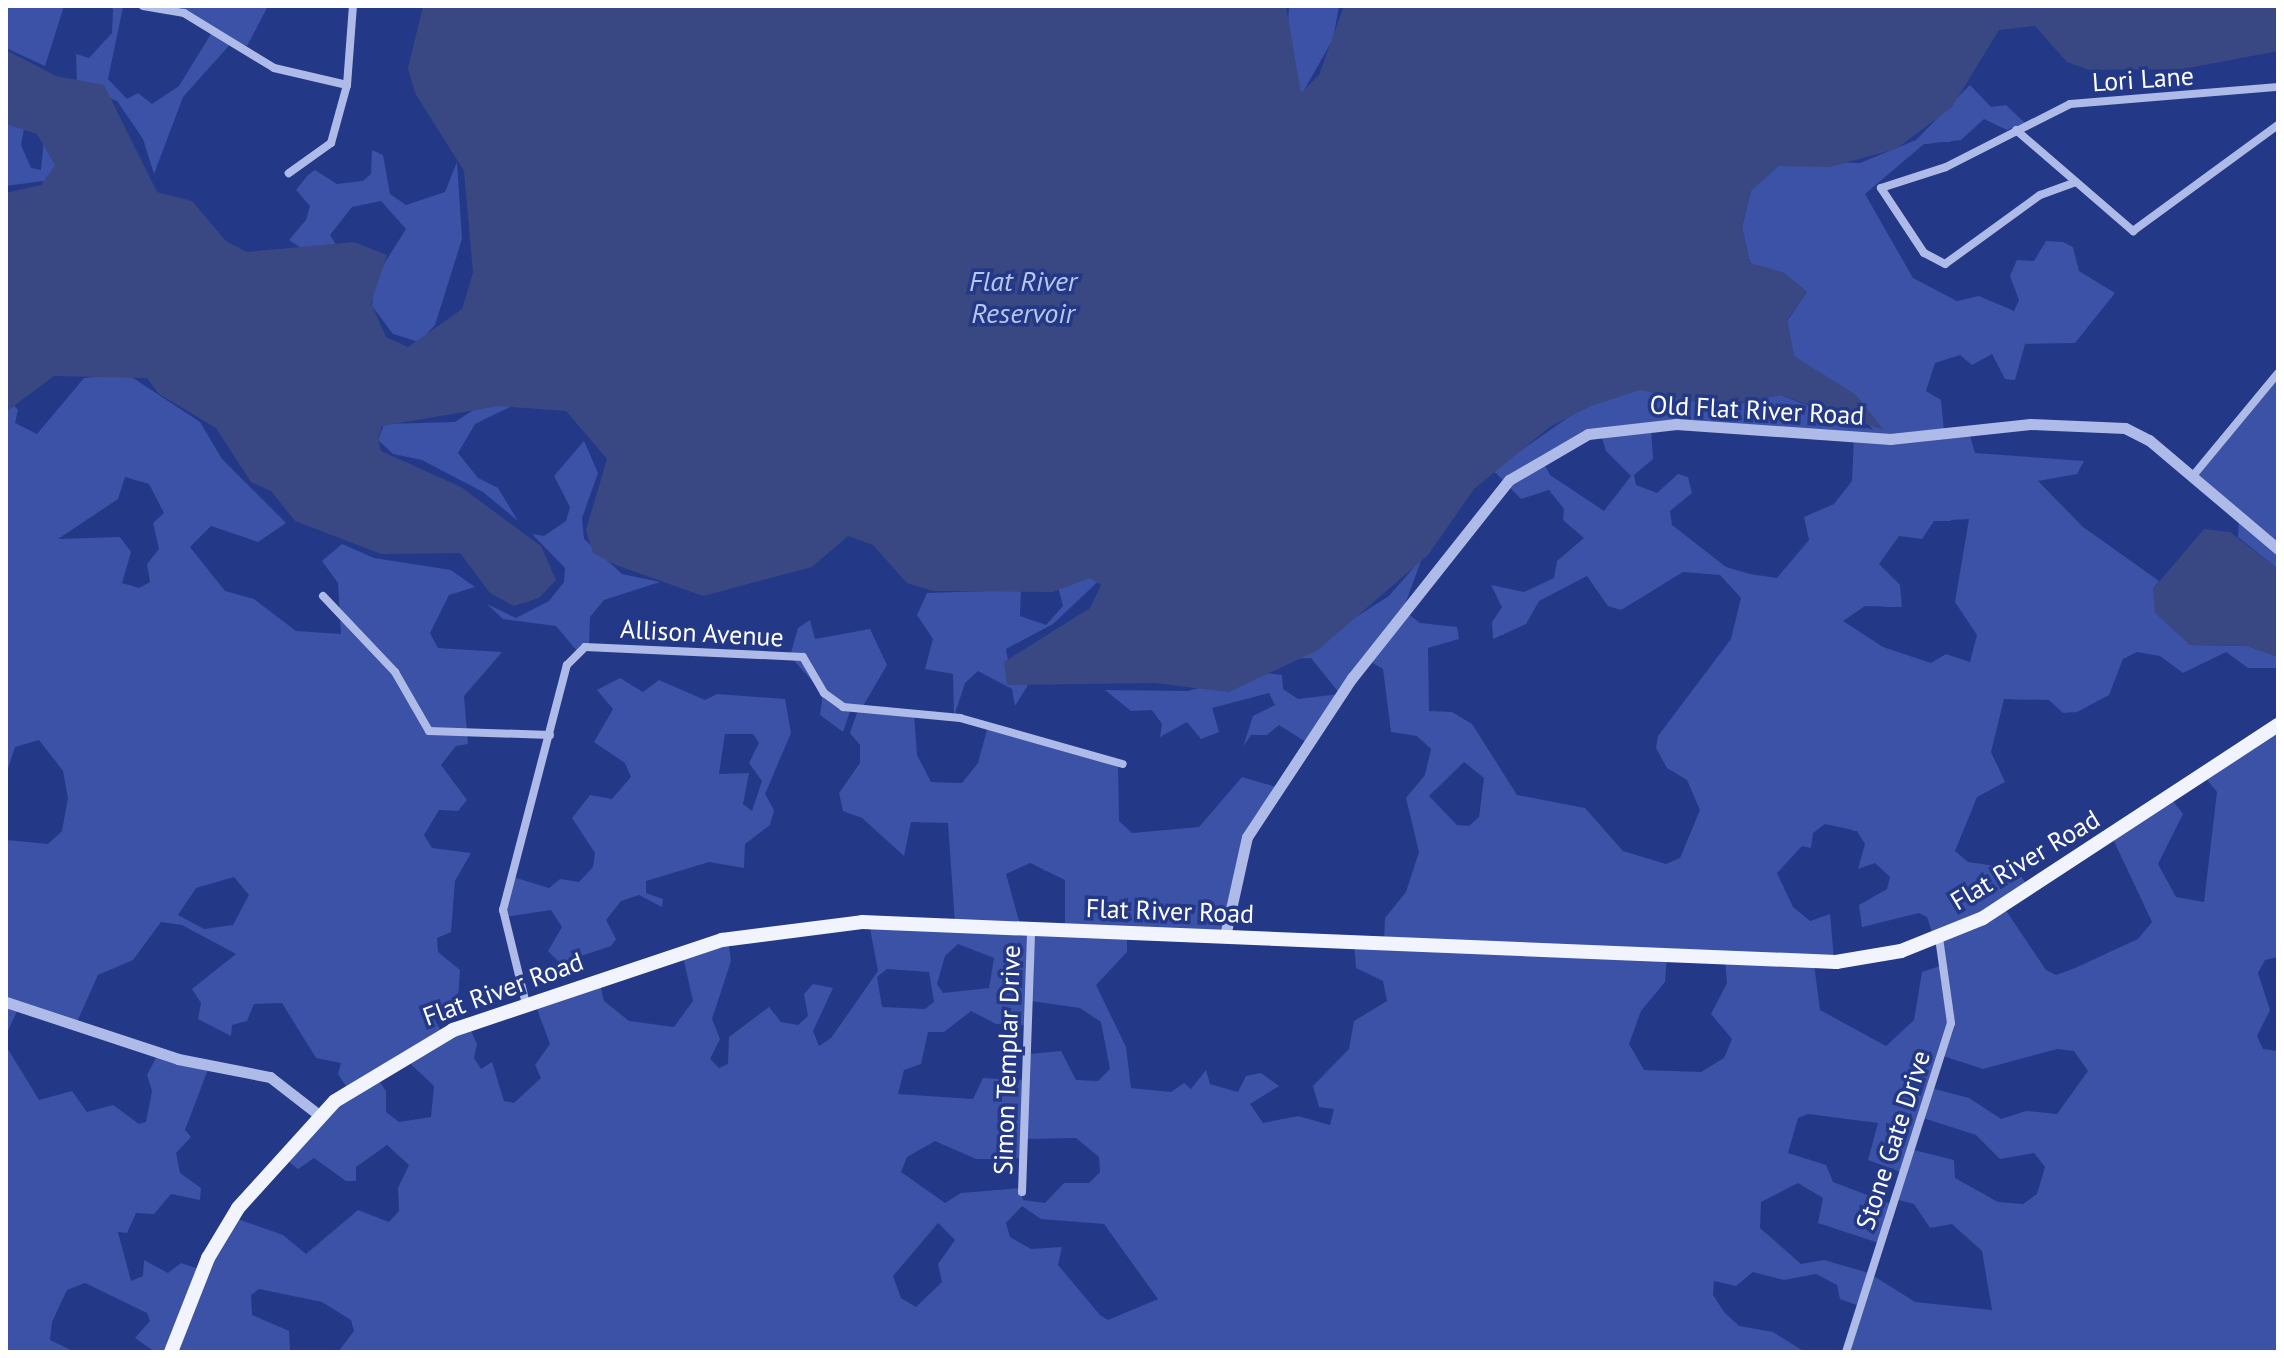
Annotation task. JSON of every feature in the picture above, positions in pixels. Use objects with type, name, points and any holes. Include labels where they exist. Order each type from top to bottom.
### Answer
[{"type":"main road","name":"Flat River Road","points":[[171,1352],[223,1230],[319,1115],[412,1050],[526,1004],[760,929],[862,922],[1823,963],[1939,938],[2007,904],[2278,725]]},
{"type":"street","points":[[143,6],[184,13],[274,68],[347,85]]},
{"type":"street","points":[[289,173],[331,143],[347,85],[353,6]]},
{"type":"street","name":"Lori Lane","points":[[2076,182],[2033,200],[1955,261],[1931,259],[1881,188],[1946,167],[2070,104],[2278,87]]},
{"type":"street","points":[[2016,130],[2138,231],[2278,125]]},
{"type":"street","points":[[2192,477],[2278,373]]},
{"type":"street","name":"Old Flat River Road","points":[[1225,936],[1247,837],[1306,744],[1482,510],[1524,467],[1563,445],[1639,424],[1890,439],[2030,424],[2109,427],[2140,434],[2278,549]]},
{"type":"street","points":[[323,596],[395,672],[429,731],[550,735],[503,910],[526,1004]]},
{"type":"street","name":"Allison Avenue","points":[[550,735],[575,653],[585,647],[654,649],[803,657],[824,693],[843,707],[960,718],[1123,764]]},
{"type":"street","name":"Simon Templar Drive","points":[[1022,1192],[1031,930]]},
{"type":"street","name":"Stone Gate Drive","points":[[1846,1352],[1951,1023],[1939,938]]},
{"type":"street","points":[[6,1002],[178,1059],[270,1077],[319,1115]]},
{"type":"shaded area","points":[[6,6],[64,6],[45,66],[6,48]]},
{"type":"shaded area","points":[[105,6],[146,6],[123,7],[108,79],[127,99],[138,93],[152,104],[179,86],[214,29],[170,6],[268,6],[247,46],[234,40],[183,97],[154,174],[143,139],[117,101],[77,85],[76,54],[89,58],[112,33],[113,9]]},
{"type":"shaded area","points":[[1289,6],[1339,6],[1333,39],[1298,101],[1286,62]]},
{"type":"shaded area","points":[[1970,85],[1991,107],[2006,105],[2025,123],[2007,130],[1984,119],[1961,140],[1924,144],[1865,194],[1913,278],[1957,301],[1979,296],[2014,311],[2019,300],[2010,276],[2017,260],[2034,261],[2046,241],[2063,242],[2073,247],[2079,271],[2115,293],[2075,343],[2025,344],[2015,380],[2005,379],[1992,354],[1972,365],[1960,355],[1935,363],[1926,391],[1941,400],[1944,432],[1968,429],[1975,453],[2084,461],[2077,474],[2038,481],[2083,527],[2159,581],[2153,589],[2190,645],[2248,646],[2278,657],[2278,668],[2248,668],[2226,652],[2183,673],[2160,656],[2137,652],[2123,659],[2109,695],[2077,712],[2063,713],[2049,700],[2004,699],[1991,752],[2005,782],[1977,797],[1955,851],[1968,862],[2016,869],[2029,888],[2003,906],[2046,970],[2056,975],[2075,968],[2138,939],[2152,922],[2112,837],[2170,797],[2183,814],[2158,864],[2176,897],[2204,902],[2217,792],[2203,775],[2278,723],[2278,957],[2265,960],[2258,973],[2270,1010],[2257,1036],[2263,1049],[2278,1051],[2278,1352],[1846,1352],[1859,1306],[1840,1299],[1837,1285],[1816,1274],[1784,1280],[1753,1272],[1736,1286],[1714,1281],[1713,1295],[1724,1312],[1739,1326],[1773,1332],[1805,1352],[338,1352],[354,1331],[351,1320],[322,1302],[259,1289],[251,1295],[252,1315],[289,1331],[290,1352],[155,1352],[135,1338],[150,1321],[147,1313],[85,1283],[67,1290],[52,1322],[50,1340],[75,1352],[6,1352],[6,1046],[39,1100],[72,1091],[87,1112],[113,1105],[139,1124],[146,1122],[152,1091],[147,1075],[159,1052],[210,1064],[185,1130],[191,1137],[176,1153],[180,1173],[201,1188],[200,1200],[171,1194],[154,1214],[136,1213],[127,1233],[118,1232],[131,1281],[143,1276],[144,1260],[168,1273],[181,1263],[202,1270],[232,1217],[283,1235],[306,1254],[358,1210],[389,1222],[399,1211],[398,1188],[409,1165],[387,1145],[356,1167],[356,1181],[346,1181],[314,1158],[298,1169],[280,1155],[348,1089],[338,1074],[341,1063],[316,1058],[282,1003],[254,1004],[247,1021],[232,1025],[231,1036],[198,1019],[201,1003],[192,989],[236,954],[182,925],[161,922],[133,960],[98,975],[77,1022],[19,1007],[6,1035],[6,840],[48,844],[62,831],[68,798],[63,771],[39,740],[15,747],[6,775],[6,397],[18,410],[15,423],[37,434],[84,378],[127,374],[200,422],[222,459],[286,523],[258,542],[211,526],[190,547],[225,591],[254,599],[296,631],[341,634],[338,583],[322,561],[342,544],[374,558],[451,570],[475,587],[449,595],[430,633],[438,648],[502,652],[464,696],[468,744],[456,746],[441,765],[467,800],[458,811],[439,810],[424,835],[432,848],[471,853],[455,881],[451,932],[437,938],[438,952],[460,970],[458,1000],[429,1011],[442,1032],[468,1024],[477,1044],[474,1058],[481,1069],[492,1062],[504,1101],[514,1103],[541,1078],[535,1065],[550,1044],[534,1001],[599,980],[604,1001],[629,1021],[674,1027],[693,1001],[682,952],[728,939],[731,961],[712,1019],[720,1039],[710,1059],[719,1068],[728,1064],[729,1037],[769,1007],[781,1022],[798,1025],[808,1016],[804,994],[813,984],[833,988],[813,1031],[819,1046],[831,1038],[878,971],[869,923],[955,924],[948,823],[911,822],[904,856],[862,818],[843,811],[839,793],[860,763],[860,745],[850,733],[858,710],[851,708],[843,732],[820,715],[823,693],[790,656],[798,628],[810,620],[815,639],[870,629],[887,665],[863,706],[914,713],[917,755],[931,782],[962,783],[978,763],[988,726],[1118,764],[1119,821],[1132,833],[1199,827],[1242,777],[1276,787],[1237,860],[1224,931],[1127,934],[1127,952],[1096,985],[1126,1047],[1131,1088],[1171,1092],[1184,1083],[1191,1089],[1206,1070],[1210,1084],[1238,1092],[1246,1076],[1261,1073],[1279,1086],[1250,1104],[1263,1123],[1298,1116],[1330,1125],[1334,1109],[1319,1107],[1313,1086],[1349,1049],[1354,1021],[1387,1001],[1383,981],[1356,968],[1354,943],[1384,941],[1385,918],[1406,892],[1419,852],[1406,798],[1425,775],[1431,749],[1417,736],[1391,732],[1383,669],[1368,660],[1306,742],[1279,725],[1267,735],[1251,735],[1243,747],[1253,716],[1275,705],[1269,693],[1212,708],[1219,732],[1201,739],[1187,722],[1160,737],[1162,724],[1152,710],[1131,711],[1105,690],[1188,691],[1259,672],[1282,675],[1283,689],[1298,699],[1340,694],[1311,658],[1290,659],[1389,596],[1422,558],[1403,610],[1420,623],[1457,627],[1459,639],[1428,648],[1429,711],[1452,712],[1472,724],[1517,795],[1585,808],[1623,851],[1666,864],[1680,858],[1700,810],[1687,780],[1667,768],[1656,748],[1658,736],[1731,639],[1741,598],[1720,575],[1683,572],[1621,610],[1608,606],[1587,576],[1539,601],[1526,624],[1493,639],[1492,622],[1502,607],[1491,585],[1524,592],[1554,578],[1557,561],[1584,538],[1563,520],[1564,509],[1549,490],[1521,499],[1493,470],[1579,410],[1625,389],[1672,382],[1709,410],[1780,395],[1873,430],[1847,395],[1794,356],[1787,321],[1807,292],[1784,273],[1750,263],[1742,227],[1751,190],[1776,160],[1860,163],[1916,140]],"holes":[[[1651,428],[1854,438],[1852,481],[1834,504],[1804,517],[1809,540],[1777,578],[1726,567],[1672,525],[1670,511],[1692,493],[1688,477],[1678,474],[1657,493],[1636,485],[1634,475],[1653,459]],[[1600,431],[1606,451],[1631,476],[1604,511],[1550,475],[1540,456]],[[125,477],[149,484],[164,513],[153,523],[159,549],[147,564],[150,582],[139,588],[122,583],[131,552],[120,537],[58,539],[118,499]],[[1969,519],[1955,602],[1977,635],[1970,662],[1946,654],[1931,663],[1883,647],[1843,621],[1865,606],[1902,607],[1900,585],[1879,564],[1899,536],[1922,539],[1934,521]],[[1464,762],[1484,778],[1479,817],[1469,826],[1457,825],[1429,796]],[[1825,824],[1857,831],[1865,844],[1858,869],[1875,863],[1890,877],[1887,889],[1859,905],[1862,927],[1919,913],[1927,917],[1943,965],[1922,972],[1914,1020],[1886,1046],[1820,1010],[1814,964],[1834,959],[1830,914],[1810,921],[1793,907],[1777,873],[1802,846],[1811,848],[1813,833]],[[1030,863],[1065,880],[1065,929],[1021,928],[1006,874]],[[234,877],[249,895],[233,925],[204,929],[178,915],[196,888]],[[958,944],[994,958],[989,988],[943,993],[937,984],[945,956]],[[1667,957],[1725,959],[1727,983],[1711,1014],[1732,1039],[1724,1058],[1701,1072],[1644,1070],[1629,1044],[1641,1011],[1665,982]],[[887,969],[929,972],[934,1002],[925,1009],[882,1007],[877,977]],[[1031,1001],[1080,1008],[1101,1022],[1110,1069],[1098,1081],[1076,1080],[1061,1051],[1029,1054],[1026,1080],[983,1078],[973,1099],[898,1094],[904,1070],[921,1064],[928,1032],[944,1032],[971,1011],[996,1024],[1026,1025]],[[2057,1049],[2074,1051],[2088,1071],[2057,1114],[2026,1111],[2001,1119],[1969,1098],[1931,1088],[1943,1056],[1983,1069]],[[401,1055],[434,1086],[431,1117],[399,1122],[386,1112],[386,1091],[374,1073]],[[1808,1114],[1878,1123],[1868,1160],[1901,1172],[1895,1199],[1914,1204],[1930,1228],[1952,1224],[1982,1251],[1992,1310],[1915,1302],[1869,1273],[1824,1260],[1801,1264],[1760,1228],[1761,1202],[1798,1183],[1823,1198],[1818,1223],[1879,1243],[1891,1204],[1833,1182],[1826,1165],[1788,1153],[1798,1118]],[[1923,1118],[1976,1135],[2000,1159],[2034,1153],[2045,1167],[2037,1194],[2023,1204],[1998,1202],[1955,1178],[1954,1160],[1910,1149]],[[1076,1138],[1099,1157],[1100,1172],[1089,1183],[1064,1183],[1045,1203],[1023,1200],[1021,1188],[961,1193],[945,1203],[901,1172],[907,1157],[935,1141],[976,1159],[1022,1158],[1025,1139]],[[1022,1206],[1041,1219],[1104,1224],[1158,1299],[1108,1320],[1100,1315],[1058,1265],[1062,1247],[1031,1249],[1010,1237],[1006,1223]],[[938,1223],[955,1240],[938,1264],[942,1282],[916,1307],[901,1298],[893,1276]]]},
{"type":"shaded area","points":[[6,119],[24,129],[21,145],[31,168],[41,170],[44,139],[63,143],[51,180],[6,186]]},
{"type":"shaded area","points":[[372,150],[383,155],[390,194],[406,205],[445,192],[457,162],[462,239],[435,325],[419,342],[393,334],[372,306],[374,280],[406,229],[381,201],[352,207],[330,235],[338,248],[306,251],[289,240],[306,220],[310,206],[296,190],[308,175],[315,170],[337,184],[363,181],[371,174]]},
{"type":"shaded area","points":[[2278,374],[2278,569],[2238,537],[2239,517],[2192,475]]},
{"type":"shaded area","points":[[486,402],[514,405],[475,424],[458,453],[478,478],[498,488],[518,521],[483,492],[422,460],[393,454],[378,440],[384,424],[455,422]]},
{"type":"shaded area","points":[[584,441],[598,473],[582,518],[584,539],[622,574],[660,582],[604,600],[590,617],[589,644],[577,651],[556,626],[503,619],[487,604],[516,618],[549,601],[564,582],[565,568],[532,534],[544,536],[566,521],[570,507],[554,476]]},
{"type":"shaded area","points":[[1106,574],[1053,624],[1006,649],[1010,672],[1028,685],[1015,706],[1012,689],[978,671],[965,683],[954,716],[953,674],[925,669],[933,639],[917,615],[927,593],[1021,590],[1020,616],[1046,625],[1063,606],[1057,583]]},
{"type":"shaded area","points":[[620,678],[643,692],[659,680],[705,700],[717,694],[785,699],[791,733],[765,794],[774,810],[770,825],[745,844],[744,868],[709,862],[646,881],[646,893],[663,899],[662,907],[639,895],[621,901],[606,920],[616,939],[611,946],[560,963],[548,951],[562,927],[551,910],[505,917],[513,877],[549,888],[560,879],[579,882],[593,867],[595,853],[572,818],[590,795],[612,799],[631,777],[625,763],[594,742],[613,709],[597,690]],"holes":[[[725,734],[753,734],[759,743],[749,763],[762,781],[752,811],[743,804],[749,773],[719,774]]]},
{"type":"water","name":"Flat River Reservoir","points":[[423,6],[1286,6],[1301,93],[1319,75],[1344,6],[2278,6],[2278,51],[2183,69],[2089,70],[2067,62],[2035,26],[1999,30],[1952,107],[1896,149],[1830,167],[1779,166],[1751,191],[1742,227],[1750,263],[1784,273],[1807,292],[1787,320],[1794,356],[1856,395],[1884,430],[1780,395],[1717,407],[1640,390],[1591,406],[1551,426],[1474,489],[1428,555],[1318,650],[1229,692],[1154,683],[1007,685],[1004,662],[1090,608],[1101,585],[1090,578],[1053,592],[933,591],[907,583],[873,545],[848,536],[812,567],[703,596],[616,565],[593,553],[586,530],[607,459],[566,411],[499,406],[382,426],[378,438],[381,451],[461,487],[541,546],[556,580],[539,598],[514,606],[490,593],[460,553],[381,554],[295,521],[271,491],[251,482],[216,428],[159,394],[147,378],[54,376],[6,412],[6,193],[41,185],[55,165],[37,134],[6,124],[6,50],[56,76],[104,85],[157,192],[192,201],[226,241],[247,252],[354,242],[387,255],[371,303],[386,337],[408,347],[462,309],[473,273],[464,171],[415,93],[408,68]]},
{"type":"water","points":[[2204,529],[2230,532],[2278,569],[2278,657],[2248,646],[2190,645],[2155,613],[2153,589]]}]
